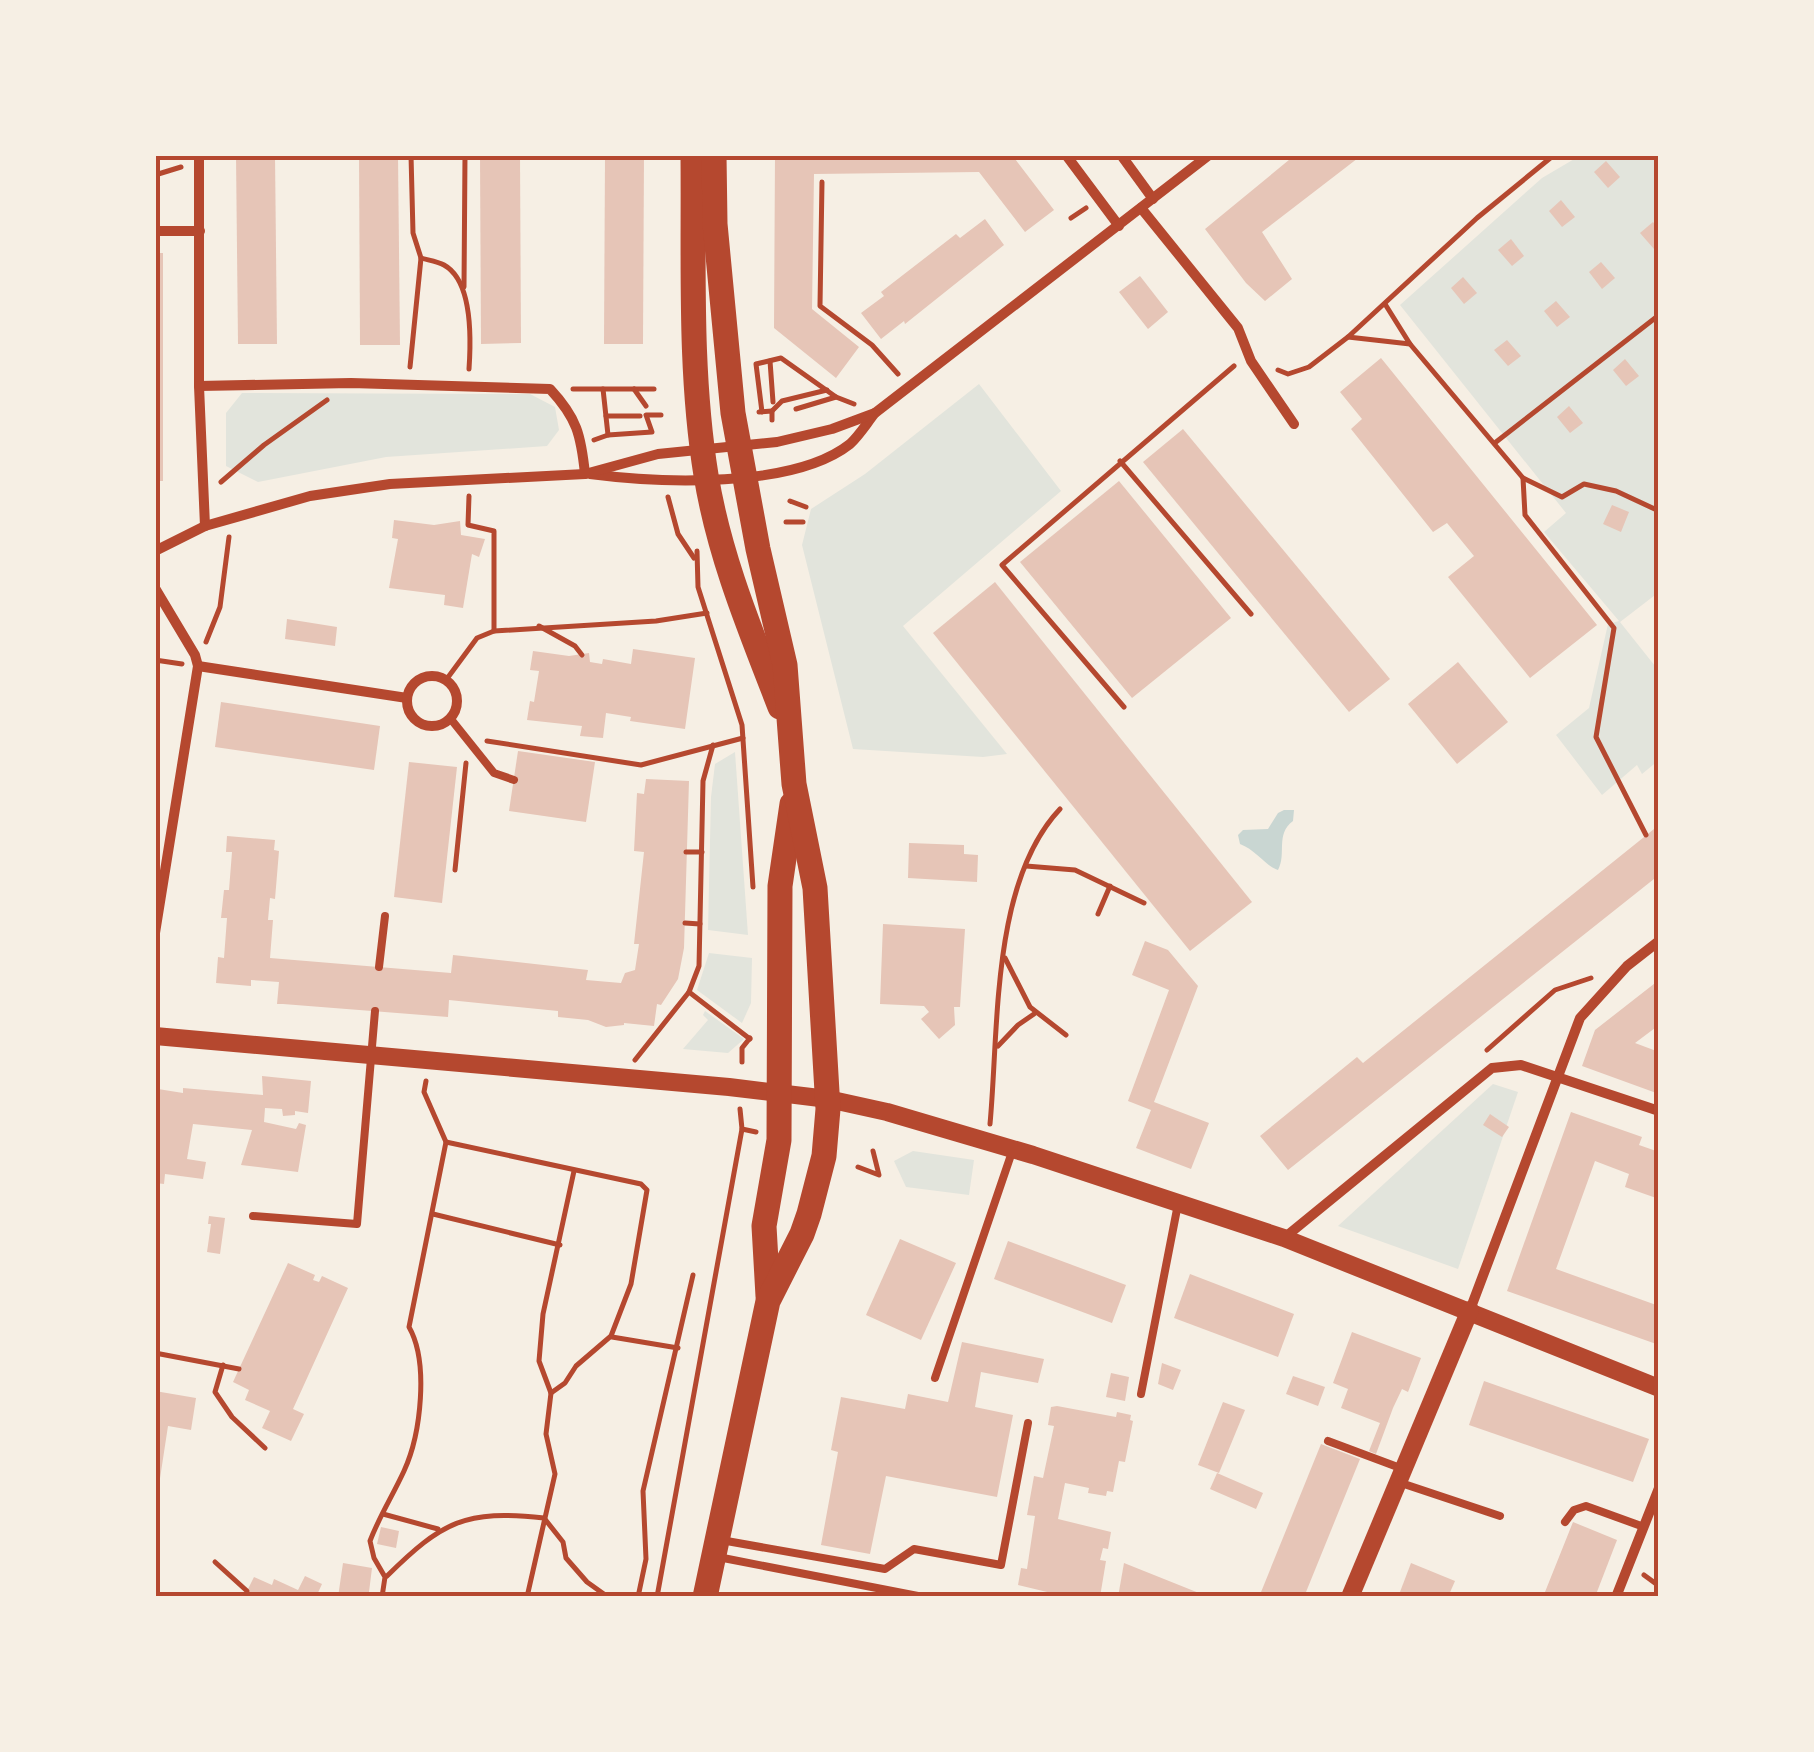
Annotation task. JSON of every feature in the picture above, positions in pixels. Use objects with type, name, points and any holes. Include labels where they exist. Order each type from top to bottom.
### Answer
[{"type":"main road","points":[[693,155],[696,389],[706,479],[717,530],[742,608],[788,726]]},
{"type":"main road","points":[[705,1597],[768,1301],[809,1214],[824,1156],[828,1099],[814,888],[794,784],[786,665],[771,612],[744,477],[725,348],[714,155]]},
{"type":"main road","points":[[768,1301],[764,1226],[779,1140],[780,886],[794,784]]},
{"type":"street","points":[[199,155],[199,386],[206,526]]},
{"type":"street","points":[[1066,155],[1119,226]]},
{"type":"street","points":[[1121,155],[1153,199]]},
{"type":"street","points":[[155,551],[232,518],[310,496],[390,484],[584,474],[640,481],[706,479],[794,469],[850,444],[875,414],[1209,155]]},
{"type":"street","points":[[1141,208],[1238,328],[1251,361],[1294,424]]},
{"type":"street","points":[[155,231],[200,231]]},
{"type":"street","points":[[199,386],[351,383],[550,389],[573,414],[582,444],[584,474]]},
{"type":"street","points":[[584,474],[658,454],[739,447],[832,429],[875,414]]},
{"type":"street","points":[[155,588],[198,666],[155,933]]},
{"type":"street","points":[[198,666],[407,698]]},
{"type":"street","points":[[438,676],[446,680],[457,702],[450,718],[437,726],[421,724],[410,714],[407,698],[414,683],[438,676]]},
{"type":"street","points":[[1350,1597],[1470,1310],[1580,1018],[1627,966],[1659,940]]},
{"type":"street","points":[[155,1036],[780,1093],[887,1112],[1284,1238],[1659,1388]]},
{"type":"street","points":[[1284,1238],[1492,1068],[1521,1065],[1659,1111]]},
{"type":"street","points":[[1616,1597],[1659,1488]]},
{"type":"lane","points":[[450,718],[494,773],[514,780]]},
{"type":"lane","points":[[379,967],[385,916]]},
{"type":"lane","points":[[253,1216],[357,1224],[375,1012]]},
{"type":"lane","points":[[936,1378],[1013,1149]]},
{"type":"lane","points":[[1141,1394],[1178,1204]]},
{"type":"lane","points":[[715,1548],[885,1569],[914,1549],[1001,1566],[1028,1423]]},
{"type":"lane","points":[[1328,1441],[1500,1516]]},
{"type":"lane","points":[[1565,1522],[1574,1510],[1586,1506],[1644,1527]]},
{"type":"lane","points":[[715,1548],[923,1597]]},
{"type":"path","points":[[409,385],[410,336],[420,258],[413,234],[411,155]]},
{"type":"path","points":[[465,155],[464,290],[471,336],[468,387]]},
{"type":"path","points":[[1124,707],[1002,565],[1239,362],[1251,361],[1288,374],[1309,367],[1554,155]]},
{"type":"path","points":[[155,175],[171,170]]},
{"type":"path","points":[[822,182],[820,306],[872,345],[909,388]]},
{"type":"path","points":[[1071,218],[1090,205]]},
{"type":"path","points":[[420,258],[446,265],[464,290]]},
{"type":"path","points":[[1385,304],[1410,344],[1523,478],[1562,497],[1584,484],[1616,491],[1659,511]]},
{"type":"path","points":[[1496,442],[1659,314]]},
{"type":"path","points":[[1348,337],[1410,344]]},
{"type":"path","points":[[827,390],[782,401],[772,411],[758,412],[756,364],[781,358],[827,390],[836,397],[875,414]]},
{"type":"path","points":[[770,361],[773,402]]},
{"type":"path","points":[[204,497],[264,445],[351,383]]},
{"type":"path","points":[[550,389],[654,388]]},
{"type":"path","points":[[603,389],[608,435]]},
{"type":"path","points":[[634,389],[646,406]]},
{"type":"path","points":[[796,410],[836,397]]},
{"type":"path","points":[[772,411],[772,420]]},
{"type":"path","points":[[596,439],[652,432],[646,415],[661,415]]},
{"type":"path","points":[[606,416],[640,416]]},
{"type":"path","points":[[1120,461],[1251,614]]},
{"type":"path","points":[[1523,478],[1526,515],[1614,628],[1596,737],[1646,835]]},
{"type":"path","points":[[469,482],[468,525],[494,530],[494,631]]},
{"type":"path","points":[[668,496],[678,534],[696,560],[698,588],[744,738],[753,901]]},
{"type":"path","points":[[790,501],[806,506]]},
{"type":"path","points":[[198,666],[220,607],[232,518]]},
{"type":"path","points":[[786,522],[802,522]]},
{"type":"path","points":[[678,534],[692,533]]},
{"type":"path","points":[[446,680],[478,638],[494,631],[707,614]]},
{"type":"path","points":[[538,626],[582,654]]},
{"type":"path","points":[[450,718],[482,740],[641,764],[744,738]]},
{"type":"path","points":[[620,1078],[689,992],[699,966],[704,781],[712,745]]},
{"type":"path","points":[[456,870],[466,760]]},
{"type":"path","points":[[989,1142],[1004,955],[1015,891],[1045,826],[1060,809]]},
{"type":"path","points":[[686,852],[702,852]]},
{"type":"path","points":[[1026,866],[1074,870],[1144,903]]},
{"type":"path","points":[[1098,914],[1110,886]]},
{"type":"path","points":[[685,923],[700,924]]},
{"type":"path","points":[[1004,955],[1036,1013],[1066,1036]]},
{"type":"path","points":[[1492,1068],[1482,1054],[1555,990],[1627,966]]},
{"type":"path","points":[[689,992],[750,1039]]},
{"type":"path","points":[[996,1049],[1018,1025],[1036,1013]]},
{"type":"path","points":[[742,1062],[742,1048],[752,1036],[761,1037]]},
{"type":"path","points":[[386,1576],[374,1558],[370,1541],[406,1467],[421,1398],[422,1366],[409,1327],[446,1142],[424,1092],[430,1062]]},
{"type":"path","points":[[657,1597],[742,1129],[740,1108]]},
{"type":"path","points":[[742,1129],[759,1133]]},
{"type":"path","points":[[446,1142],[642,1184],[647,1190],[631,1284],[610,1336],[576,1366],[566,1383],[551,1392]]},
{"type":"path","points":[[858,1167],[878,1175],[873,1151]]},
{"type":"path","points":[[527,1597],[555,1474],[546,1434],[551,1392],[539,1361],[542,1314],[574,1171]]},
{"type":"path","points":[[432,1214],[560,1244]]},
{"type":"path","points":[[638,1597],[646,1559],[642,1490],[693,1274]]},
{"type":"path","points":[[610,1336],[678,1348]]},
{"type":"path","points":[[155,1353],[239,1369]]},
{"type":"path","points":[[223,1365],[214,1392],[232,1418],[265,1448]]},
{"type":"path","points":[[382,1597],[386,1576],[438,1530],[461,1520],[501,1513],[544,1518],[563,1542],[566,1558],[587,1582],[608,1597]]},
{"type":"path","points":[[382,1514],[438,1530]]},
{"type":"path","points":[[215,1562],[248,1590]]},
{"type":"shaded area","points":[[1581,155],[1659,155],[1659,592],[1620,622],[1659,671],[1659,760],[1642,774],[1637,765],[1602,795],[1556,735],[1589,708],[1608,624],[1619,621],[1544,532],[1566,513],[1400,305],[1542,178]]},
{"type":"shaded area","points":[[979,384],[1061,491],[903,626],[1007,754],[983,757],[853,749],[802,545],[811,509],[865,474]]},
{"type":"shaded area","points":[[242,393],[530,394],[555,407],[559,430],[547,446],[386,457],[258,482],[226,466],[226,413]]},
{"type":"shaded area","points":[[735,752],[748,935],[708,930],[715,764]]},
{"type":"shaded area","points":[[1284,810],[1294,810],[1293,821],[1284,832],[1278,870],[1240,844],[1238,835],[1243,830],[1268,829]]},
{"type":"shaded area","points":[[709,953],[752,958],[751,1003],[742,1023],[697,990]]},
{"type":"shaded area","points":[[705,1011],[744,1039],[728,1053],[683,1049],[708,1020],[703,1015]]},
{"type":"shaded area","points":[[1493,1084],[1518,1092],[1458,1269],[1338,1226]]},
{"type":"shaded area","points":[[913,1151],[974,1160],[969,1195],[906,1187],[894,1161]]},
{"type":"building","points":[[236,155],[275,155],[277,344],[238,344]]},
{"type":"building","points":[[359,155],[398,155],[400,345],[360,345]]},
{"type":"building","points":[[480,155],[520,155],[521,343],[481,344]]},
{"type":"building","points":[[605,155],[644,155],[643,344],[604,344]]},
{"type":"building","points":[[775,155],[1012,155],[1054,210],[1025,232],[979,172],[814,174],[812,309],[859,347],[836,378],[774,328]]},
{"type":"building","points":[[1295,155],[1362,155],[1262,232],[1292,279],[1265,301],[1246,283],[1205,229]]},
{"type":"building","points":[[1606,161],[1620,177],[1608,188],[1594,172]]},
{"type":"building","points":[[1561,200],[1575,217],[1562,227],[1549,211]]},
{"type":"building","points":[[985,219],[1004,245],[881,339],[861,313],[884,296],[881,292],[956,234],[960,238]]},
{"type":"building","points":[[1653,222],[1659,230],[1659,245],[1654,249],[1640,233]]},
{"type":"building","points":[[1511,239],[1524,256],[1512,266],[1498,250]]},
{"type":"building","points":[[155,253],[163,253],[163,481],[155,481]]},
{"type":"building","points":[[1601,262],[1615,278],[1602,289],[1589,272]]},
{"type":"building","points":[[1140,276],[1168,312],[1148,329],[1119,292]]},
{"type":"building","points":[[1463,277],[1477,293],[1464,304],[1451,288]]},
{"type":"building","points":[[1556,301],[1570,317],[1557,327],[1544,311]]},
{"type":"building","points":[[1507,340],[1521,356],[1508,366],[1494,350]]},
{"type":"building","points":[[1381,358],[1597,625],[1530,678],[1448,577],[1474,556],[1447,523],[1433,532],[1351,429],[1362,419],[1340,392]]},
{"type":"building","points":[[1625,359],[1639,376],[1626,386],[1613,370]]},
{"type":"building","points":[[1569,406],[1583,423],[1570,433],[1557,417]]},
{"type":"building","points":[[1183,429],[1390,679],[1349,712],[1143,462]]},
{"type":"building","points":[[1119,481],[1231,618],[1132,698],[1020,562]]},
{"type":"building","points":[[1612,505],[1629,512],[1621,532],[1603,524]]},
{"type":"building","points":[[394,520],[434,525],[460,521],[461,535],[485,539],[479,557],[472,554],[463,608],[444,605],[445,595],[389,588],[398,539],[392,538]]},
{"type":"building","points":[[995,582],[1252,902],[1190,951],[933,633]]},
{"type":"building","points":[[287,619],[337,627],[335,646],[285,639]]},
{"type":"building","points":[[633,649],[695,658],[685,729],[630,721],[631,717],[606,713],[603,738],[580,736],[582,726],[527,720],[539,671],[530,670],[533,651],[569,656],[589,653],[590,662],[602,664],[603,659],[631,664]]},
{"type":"building","points":[[1458,662],[1508,722],[1457,764],[1408,704]]},
{"type":"building","points":[[221,702],[380,726],[374,770],[215,747]]},
{"type":"building","points":[[518,751],[595,762],[586,822],[509,811]]},
{"type":"building","points":[[409,762],[457,767],[442,903],[394,897]]},
{"type":"building","points":[[646,779],[689,781],[684,948],[678,979],[661,1005],[657,1004],[654,1026],[624,1023],[606,1027],[588,1020],[558,1017],[558,1011],[449,1000],[448,1017],[277,1004],[279,982],[251,980],[251,986],[216,983],[218,957],[224,958],[227,918],[221,918],[224,890],[229,890],[232,852],[226,852],[227,836],[275,840],[274,850],[279,851],[275,899],[270,898],[268,920],[273,920],[270,958],[451,973],[453,955],[588,970],[586,980],[621,983],[625,973],[635,970],[639,944],[634,944],[644,852],[634,851],[637,793],[644,794]]},
{"type":"building","points":[[1659,825],[1659,875],[1288,1170],[1260,1136],[1357,1057],[1363,1063]]},
{"type":"building","points":[[909,843],[964,845],[964,854],[978,855],[977,882],[908,878]]},
{"type":"building","points":[[883,924],[965,929],[960,1007],[954,1007],[955,1025],[939,1039],[921,1019],[929,1012],[924,1006],[880,1004]]},
{"type":"building","points":[[1145,941],[1168,950],[1198,986],[1154,1102],[1209,1123],[1191,1169],[1136,1148],[1151,1110],[1128,1101],[1169,990],[1132,975]]},
{"type":"building","points":[[1659,980],[1659,1025],[1635,1043],[1659,1052],[1659,1094],[1582,1066],[1595,1030]]},
{"type":"building","points":[[262,1076],[311,1081],[308,1113],[295,1111],[295,1115],[283,1116],[282,1109],[265,1108],[264,1122],[296,1129],[299,1123],[306,1125],[298,1172],[241,1165],[252,1130],[193,1124],[187,1159],[206,1162],[203,1179],[165,1174],[164,1184],[155,1183],[158,1089],[263,1095]]},
{"type":"building","points":[[1571,1112],[1642,1137],[1639,1145],[1659,1152],[1659,1199],[1625,1187],[1629,1174],[1595,1161],[1556,1269],[1659,1306],[1659,1345],[1507,1291]]},
{"type":"building","points":[[1490,1114],[1509,1127],[1502,1137],[1483,1125]]},
{"type":"building","points":[[209,1216],[225,1218],[220,1254],[207,1252]]},
{"type":"building","points":[[900,1239],[956,1263],[921,1340],[866,1315]]},
{"type":"building","points":[[1008,1241],[1126,1285],[1112,1323],[994,1279]]},
{"type":"building","points":[[288,1263],[315,1275],[313,1280],[319,1282],[322,1276],[348,1288],[293,1409],[304,1414],[291,1441],[262,1428],[270,1411],[245,1400],[249,1390],[233,1382]]},
{"type":"building","points":[[1190,1274],[1294,1314],[1278,1357],[1174,1318]]},
{"type":"building","points":[[1352,1332],[1421,1358],[1408,1392],[1402,1389],[1393,1408],[1376,1454],[1369,1451],[1380,1423],[1341,1408],[1348,1389],[1333,1383]]},
{"type":"building","points":[[962,1342],[1044,1359],[1038,1383],[981,1372],[975,1407],[1013,1415],[997,1497],[886,1476],[870,1554],[821,1545],[838,1452],[831,1450],[841,1397],[905,1409],[908,1394],[948,1402]]},
{"type":"building","points":[[1162,1363],[1181,1370],[1173,1390],[1158,1384]]},
{"type":"building","points":[[1111,1373],[1129,1377],[1125,1401],[1106,1397]]},
{"type":"building","points":[[1293,1376],[1325,1387],[1318,1406],[1286,1394]]},
{"type":"building","points":[[1484,1381],[1649,1439],[1633,1482],[1469,1425]]},
{"type":"building","points":[[155,1391],[196,1398],[191,1430],[168,1426],[157,1498]]},
{"type":"building","points":[[1223,1402],[1245,1410],[1219,1473],[1198,1465]]},
{"type":"building","points":[[1051,1407],[1116,1417],[1117,1412],[1131,1415],[1133,1421],[1125,1462],[1119,1461],[1113,1492],[1107,1491],[1106,1496],[1088,1493],[1089,1488],[1065,1483],[1058,1519],[1111,1532],[1108,1549],[1103,1548],[1100,1560],[1106,1561],[1100,1597],[1068,1597],[1018,1585],[1021,1568],[1027,1569],[1035,1516],[1027,1515],[1034,1476],[1043,1478],[1054,1426],[1048,1425]]},
{"type":"building","points":[[1321,1444],[1360,1459],[1304,1597],[1259,1597]]},
{"type":"building","points":[[1217,1473],[1263,1493],[1256,1509],[1210,1489]]},
{"type":"building","points":[[1573,1522],[1617,1540],[1595,1597],[1543,1597]]},
{"type":"building","points":[[381,1527],[399,1531],[396,1548],[377,1544]]},
{"type":"building","points":[[343,1563],[372,1568],[369,1592],[378,1593],[377,1597],[338,1597]]},
{"type":"building","points":[[1124,1563],[1209,1597],[1118,1597]]},
{"type":"building","points":[[1411,1563],[1455,1581],[1448,1597],[1412,1597],[1400,1592]]},
{"type":"building","points":[[305,1576],[322,1584],[316,1597],[244,1597],[254,1577],[272,1585],[274,1579],[298,1590]]}]
